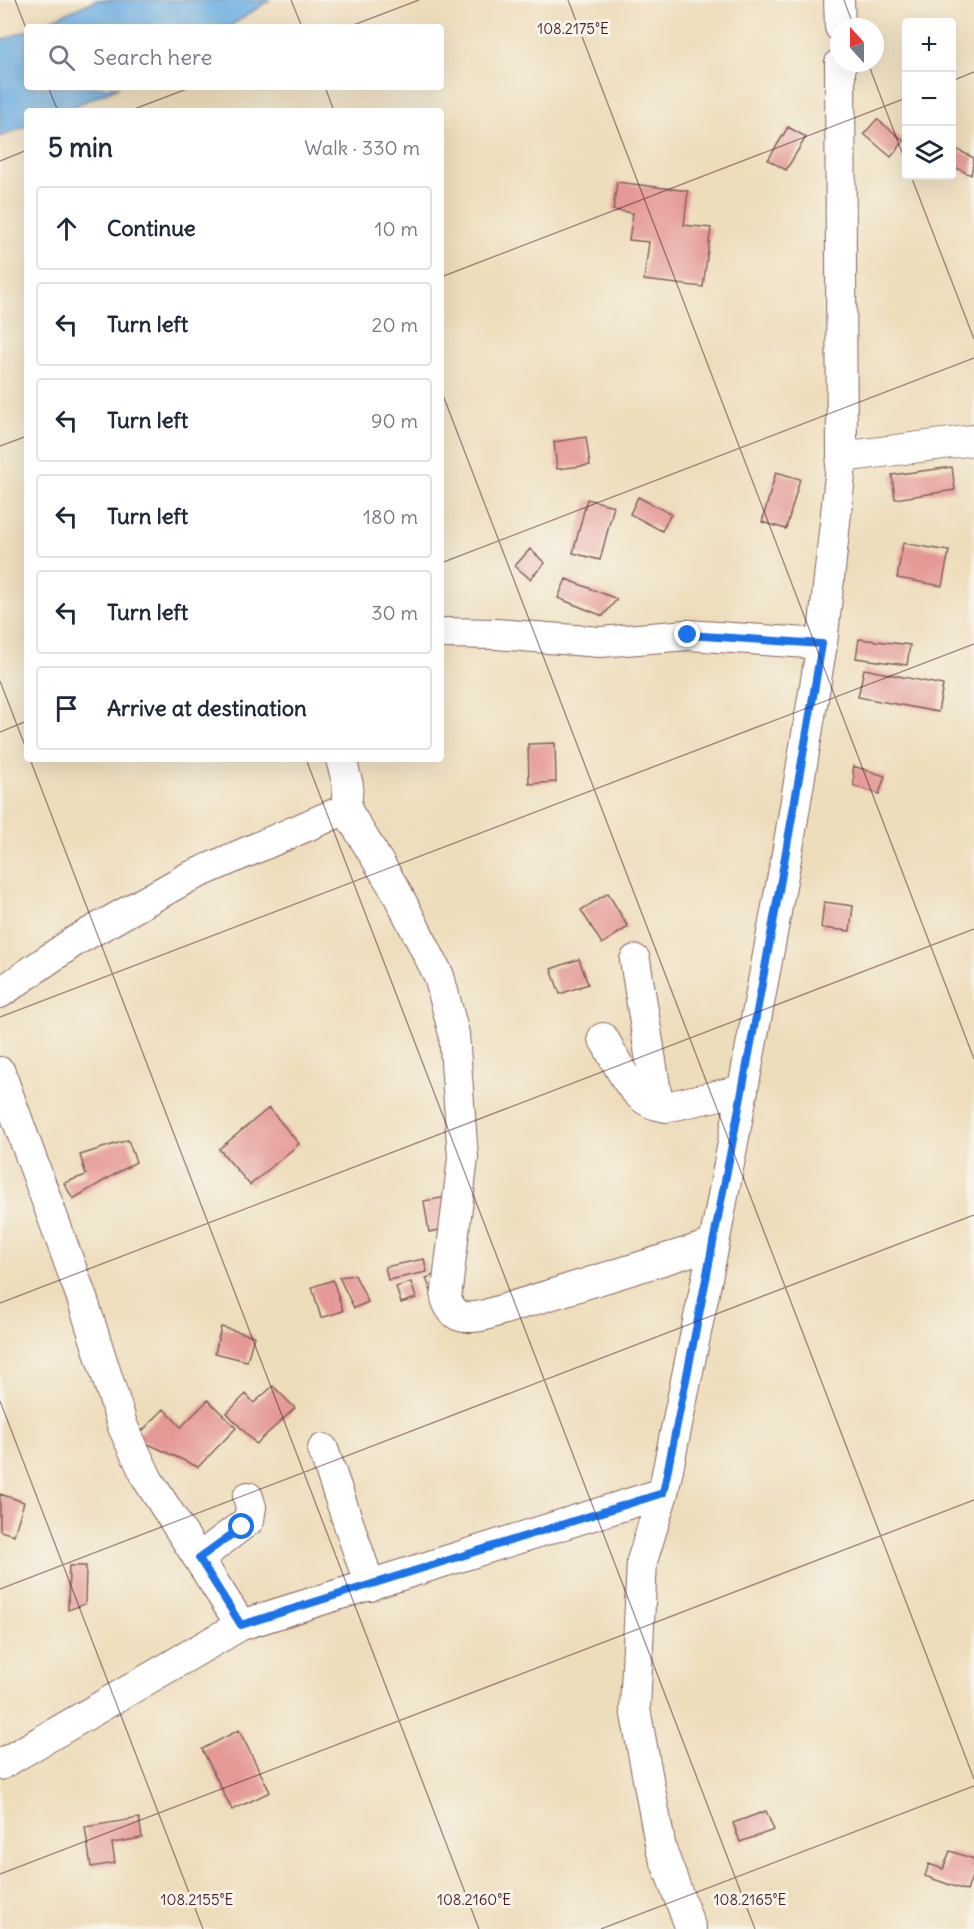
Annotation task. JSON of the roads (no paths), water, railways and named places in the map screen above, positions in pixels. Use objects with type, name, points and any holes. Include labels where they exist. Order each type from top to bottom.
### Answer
[{"type":"street","points":[[839,0],[840,18]]},
{"type":"street","points":[[691,1929],[661,1850],[635,1709],[642,1561],[663,1493],[714,1244],[822,644],[842,457],[840,72]]},
{"type":"street","points":[[842,457],[974,440]]},
{"type":"street","points":[[444,633],[496,634],[600,642],[688,635],[822,644]]},
{"type":"street","points":[[342,762],[348,785],[345,809],[396,891],[439,976],[454,1034],[463,1158],[446,1298],[449,1308],[457,1316],[467,1319],[482,1316],[714,1244]]},
{"type":"street","points":[[0,993],[75,941],[187,878],[345,809]]},
{"type":"street","points":[[635,960],[658,1105]]},
{"type":"street","points":[[603,1038],[638,1095],[648,1103],[666,1107],[743,1090]]},
{"type":"street","points":[[0,1072],[82,1298],[123,1427],[148,1480],[241,1625]]},
{"type":"street","points":[[323,1449],[370,1586]]},
{"type":"street","points":[[0,1765],[241,1625],[663,1493]]},
{"type":"street","points":[[199,1558],[249,1520],[251,1507],[248,1497]]},
{"type":"water","points":[[96,0],[270,0],[234,24],[41,24]]},
{"type":"water","points":[[24,31],[24,90],[112,90],[69,108],[24,108],[24,127],[0,137],[0,41]]}]
